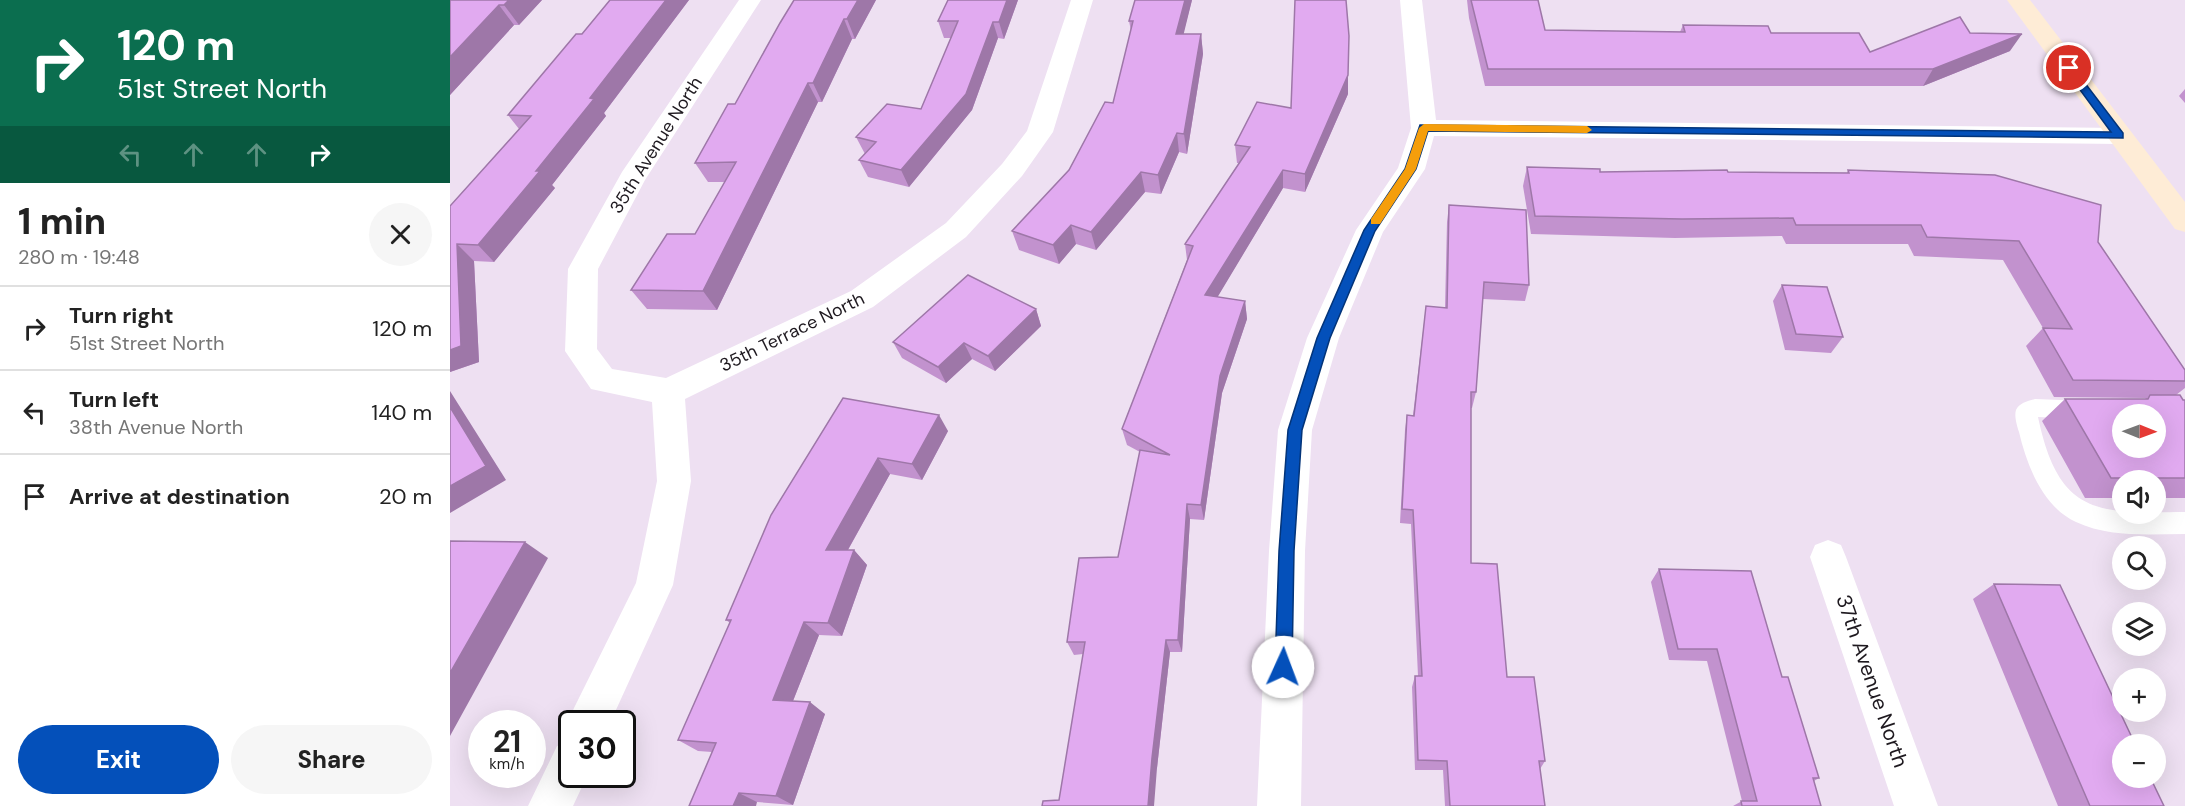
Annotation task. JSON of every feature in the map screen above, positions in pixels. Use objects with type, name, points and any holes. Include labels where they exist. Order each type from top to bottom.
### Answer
[{"type":"main road","points":[[2018,0],[2185,222]]},
{"type":"street","name":"35th Avenue North","points":[[668,392],[602,380],[581,351],[583,269],[632,178],[750,0]]},
{"type":"street","name":"35th Terrace North","points":[[668,392],[862,299],[956,230],[1012,170],[1040,132],[1082,0]]},
{"type":"street","points":[[1279,806],[1287,551],[1295,430],[1323,338],[1370,230],[1411,169],[1424,128],[1411,0]]},
{"type":"street","points":[[1424,128],[2119,136]]},
{"type":"street","points":[[596,710],[654,585],[674,481],[668,392]]},
{"type":"street","name":"37th Avenue North","points":[[1828,557],[1916,806]]},
{"type":"street","points":[[550,806],[559,788]]},
{"type":"lane","points":[[2108,410],[2035,408],[2026,413],[2033,445],[2047,479],[2070,506],[2100,520],[2185,523]]},
{"type":"building","points":[[450,0],[509,0],[504,5],[499,5],[450,57]]},
{"type":"building","points":[[610,0],[666,0],[590,98],[594,99],[536,171],[540,171],[478,245],[457,244],[461,346],[450,350],[450,206],[531,116],[508,115],[576,34],[582,34]]},
{"type":"building","points":[[794,0],[858,0],[847,19],[844,19],[813,83],[808,83],[703,291],[631,290],[667,234],[695,234],[736,162],[695,163],[728,104],[735,104]]},
{"type":"building","points":[[948,0],[1007,0],[999,22],[993,22],[966,94],[901,170],[859,160],[876,142],[856,137],[887,104],[921,109],[958,21],[938,21]]},
{"type":"building","points":[[1135,0],[1185,0],[1176,34],[1201,34],[1184,134],[1177,133],[1158,175],[1141,172],[1091,232],[1071,225],[1053,245],[1012,231],[1069,170],[1105,102],[1113,103],[1133,21],[1129,21]]},
{"type":"building","points":[[1295,0],[1346,0],[1349,36],[1348,75],[1305,174],[1283,170],[1205,295],[1245,301],[1220,376],[1201,505],[1187,504],[1178,640],[1166,640],[1148,806],[1042,806],[1043,801],[1059,800],[1085,642],[1067,642],[1079,558],[1118,557],[1140,450],[1170,455],[1122,429],[1193,246],[1185,244],[1250,147],[1235,145],[1257,102],[1291,108]]},
{"type":"building","points":[[1471,0],[1538,0],[1545,30],[1685,32],[1683,25],[1768,26],[1771,33],[1859,33],[1870,52],[1960,17],[1970,33],[2022,34],[1933,69],[1488,69]]},
{"type":"building","points":[[1527,167],[1600,169],[1600,172],[1727,170],[1728,172],[1849,173],[1848,170],[1995,175],[2101,205],[2098,242],[2185,370],[2185,381],[2073,380],[2043,328],[2072,329],[2019,241],[1927,237],[1921,225],[1796,225],[1793,218],[1682,219],[1535,216]]},
{"type":"building","points":[[1449,205],[1526,210],[1529,285],[1484,282],[1476,392],[1471,392],[1471,563],[1497,564],[1507,677],[1534,677],[1545,761],[1539,761],[1545,806],[1450,806],[1447,761],[1418,760],[1415,676],[1422,676],[1413,510],[1402,509],[1407,415],[1414,416],[1426,306],[1447,308]]},
{"type":"building","points":[[968,275],[1036,309],[988,356],[964,343],[938,367],[893,342]]},
{"type":"building","points":[[1782,285],[1827,287],[1843,337],[1796,334]]},
{"type":"building","points":[[2150,395],[2180,395],[2185,400],[2185,478],[2166,478],[2166,470],[2112,470],[2111,478],[2065,399],[2148,399]]},
{"type":"building","points":[[843,398],[939,415],[912,464],[878,458],[826,550],[854,550],[828,623],[804,622],[773,700],[810,702],[776,796],[739,793],[733,806],[689,806],[716,743],[678,740],[731,620],[726,620],[771,515]]},
{"type":"building","points":[[450,407],[486,466],[450,486]]},
{"type":"building","points":[[450,541],[525,542],[450,673]]},
{"type":"building","points":[[1659,569],[1751,571],[1782,677],[1788,677],[1819,778],[1813,778],[1821,806],[1742,806],[1741,801],[1757,801],[1717,649],[1678,649]]},
{"type":"building","points":[[1994,584],[2060,585],[2112,695],[2112,722],[2125,722],[2130,734],[2112,734],[2112,788],[2155,788],[2164,806],[2090,806]]},
{"type":"slow traffic","points":[[1376,221],[1411,169],[1424,128],[1587,130]]},
{"type":"route","points":[[1283,667],[1287,551],[1295,430],[1323,338],[1370,230],[1411,169],[1424,128],[2119,136],[2069,68]]}]
